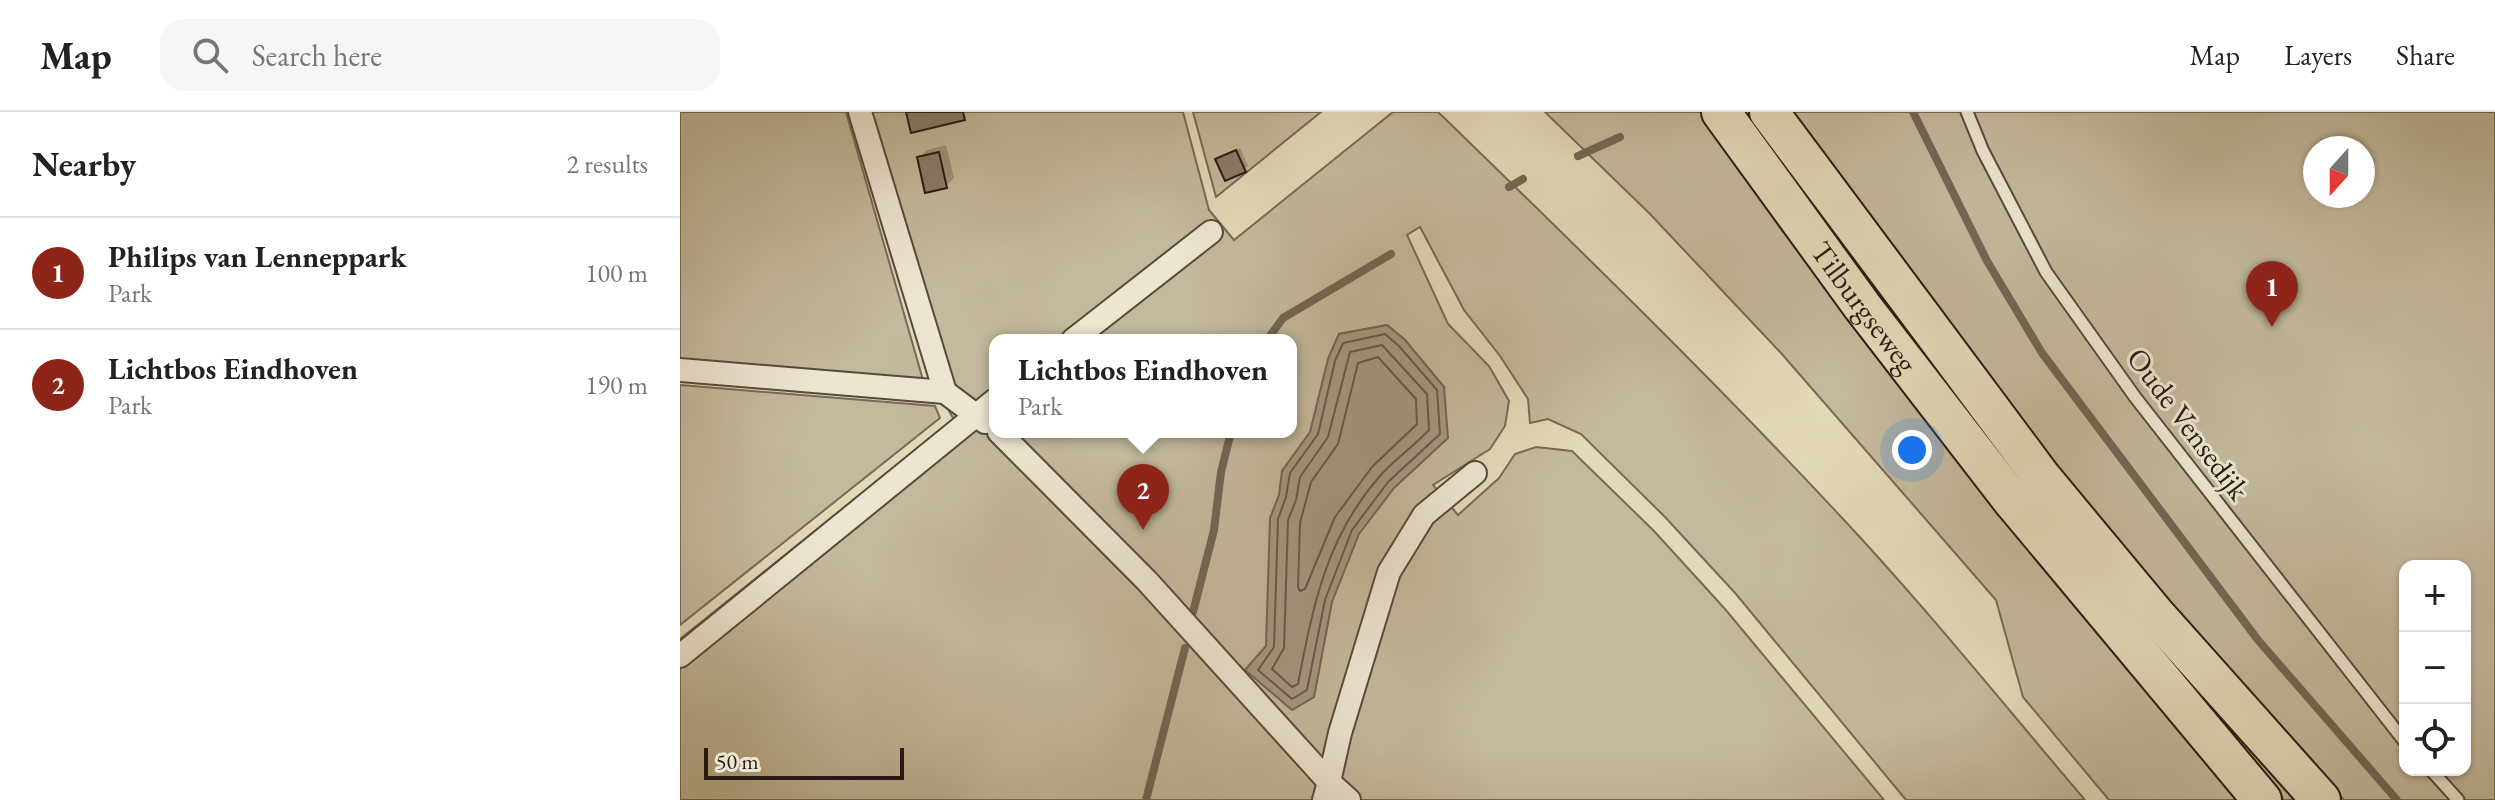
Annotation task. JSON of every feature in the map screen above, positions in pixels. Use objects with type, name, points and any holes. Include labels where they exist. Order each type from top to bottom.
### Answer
[{"type":"highway","name":"Tilburgseweg","points":[[1721,112],[1862,306],[2027,488]]},
{"type":"highway","name":"Tilburgseweg","points":[[1769,112],[2027,488]]},
{"type":"highway","points":[[2027,488],[2262,800]]},
{"type":"highway","points":[[2027,488],[2155,614],[2321,800]]},
{"type":"street","points":[[860,112],[945,392]]},
{"type":"street","points":[[1081,334],[1211,232]]},
{"type":"street","points":[[680,370],[945,392],[989,424]]},
{"type":"street","points":[[680,656],[989,404]]},
{"type":"street","points":[[1005,438],[1147,581],[1326,791],[1349,800]]},
{"type":"street","points":[[1326,791],[1340,733],[1389,572],[1424,515],[1475,473]]},
{"type":"lane","name":"Oude Vensedijk","points":[[1967,112],[1983,151],[2046,272],[2135,397],[2399,734]]},
{"type":"lane","points":[[2436,776],[2458,800]]},
{"type":"shaded area","points":[[680,112],[846,112],[923,380],[680,359]]},
{"type":"shaded area","points":[[854,112],[1183,112],[1209,210],[1234,240],[1393,112],[1438,112],[1795,467],[1936,623],[2085,800],[1906,800],[1736,594],[1665,517],[1581,434],[1548,419],[1530,423],[1528,399],[1464,310],[1420,227],[1407,235],[1448,324],[1489,366],[1509,401],[1505,426],[1490,449],[1433,485],[1458,515],[1499,478],[1515,454],[1536,447],[1572,451],[1654,531],[1725,609],[1884,800],[680,800],[680,639],[954,420],[931,377]],"holes":[[[1387,325],[1405,340],[1444,387],[1329,357],[1339,334]]]},
{"type":"shaded area","points":[[1193,112],[1321,112],[1216,197]]},
{"type":"shaded area","points":[[1545,112],[1706,112],[2247,800],[2109,800],[2023,697],[1996,600],[1781,353],[1650,214]]},
{"type":"shaded area","points":[[1787,112],[2495,112],[2495,800],[2344,800],[2159,593],[1980,370]]},
{"type":"shaded area","points":[[680,385],[935,406],[940,418],[680,625]]},
{"type":"shaded area","points":[[2138,621],[2303,800],[2284,800]]},
{"type":"water","points":[[1387,325],[1405,340],[1444,387],[1448,438],[1394,488],[1359,534],[1332,602],[1314,697],[1292,710],[1245,670],[1266,646],[1270,518],[1279,495],[1282,471],[1310,432],[1328,359],[1339,334]]},
{"type":"building","points":[[906,112],[963,112],[965,120],[911,133]]},
{"type":"building","points":[[1236,150],[1246,172],[1225,181],[1215,159]]},
{"type":"building","points":[[939,152],[947,188],[925,193],[917,157]]},
{"type":"waterway","points":[[1913,112],[1987,261],[2042,353],[2258,640],[2397,800]]},
{"type":"waterway","points":[[1578,156],[1620,137]]},
{"type":"waterway","points":[[1509,187],[1523,179]]},
{"type":"waterway","points":[[1271,334],[1283,318],[1391,254]]},
{"type":"waterway","points":[[1193,612],[1214,530],[1221,472],[1230,438]]},
{"type":"waterway","points":[[1146,800],[1185,648]]},
{"type":"place","name":"Philips van Lenneppark","points":[[2272,327]]},
{"type":"place","name":"Lichtbos Eindhoven","points":[[1143,530]]}]
